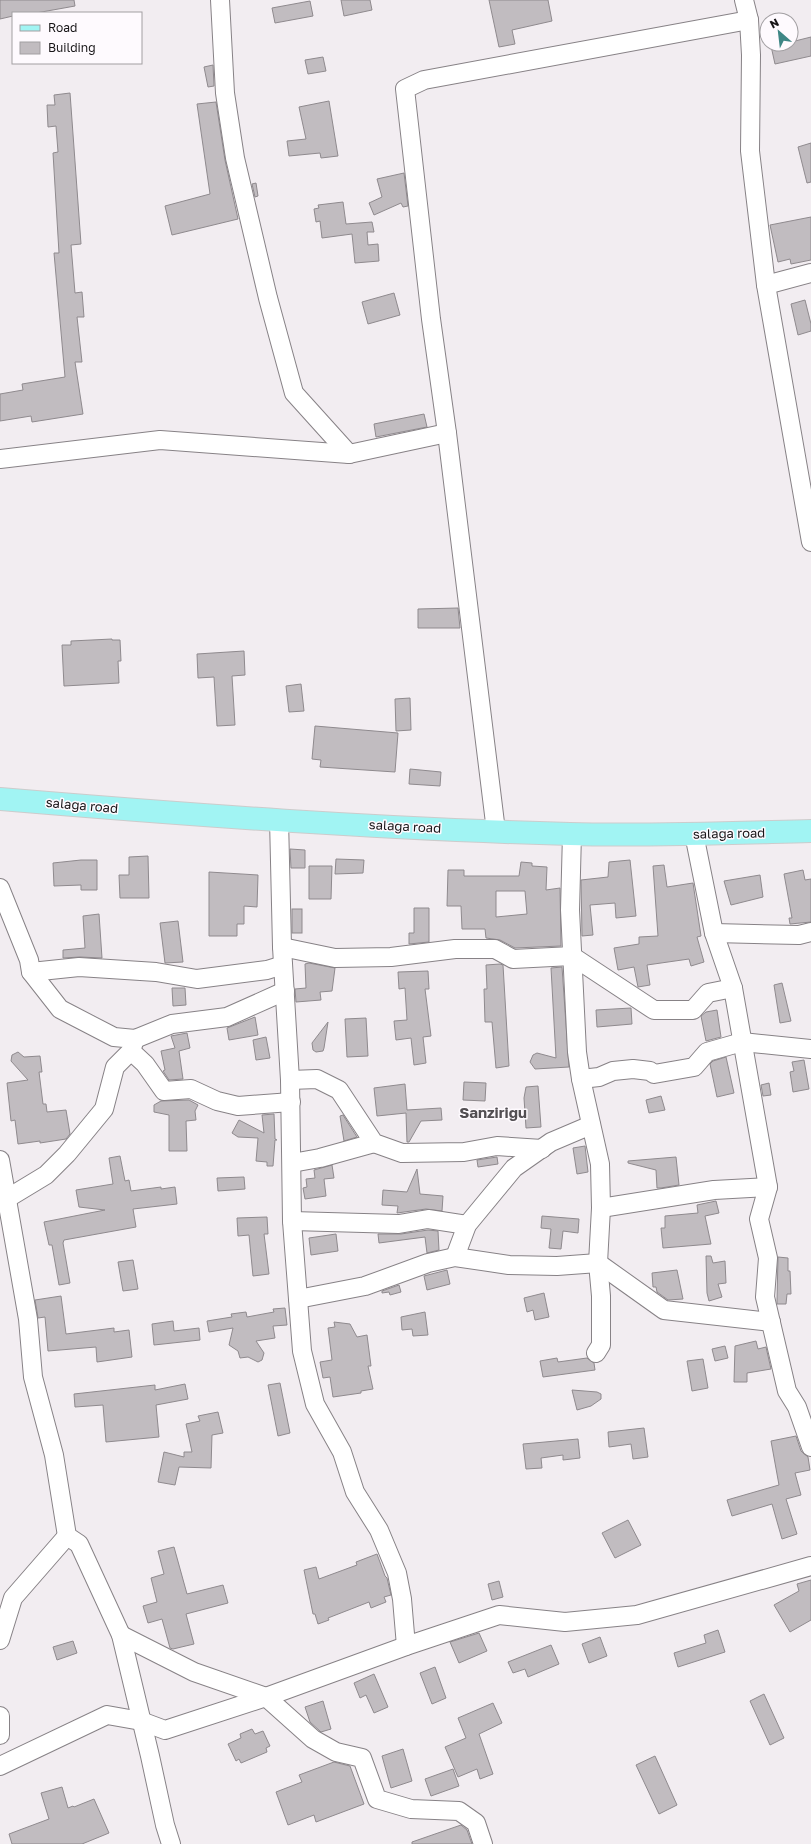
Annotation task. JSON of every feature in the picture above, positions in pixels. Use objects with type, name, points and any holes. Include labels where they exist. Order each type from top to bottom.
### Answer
[{"type":"main road","name":"salaga road","points":[[0,799],[279,819],[572,834],[694,834],[811,831]]},
{"type":"street","points":[[220,0],[225,93],[235,158],[268,298],[294,393],[349,454]]},
{"type":"street","points":[[744,0],[749,20],[751,55],[750,151],[766,285],[811,542]]},
{"type":"street","points":[[496,831],[448,433],[431,319],[405,89],[424,80],[749,20]]},
{"type":"street","points":[[766,285],[811,273]]},
{"type":"street","points":[[0,459],[160,440],[349,454],[448,433]]},
{"type":"street","points":[[279,819],[282,947],[291,1102],[292,1221],[302,1351],[315,1404],[342,1452],[355,1492],[379,1530],[397,1573],[402,1599],[406,1646]]},
{"type":"street","points":[[572,834],[570,910],[581,1079],[600,1164],[601,1208],[598,1263],[601,1296],[601,1345],[596,1353]]},
{"type":"street","points":[[694,834],[714,933],[733,988],[768,1187],[759,1219],[768,1258],[765,1297],[787,1391],[804,1405],[811,1447]]},
{"type":"street","points":[[0,888],[29,960],[31,972],[60,1009],[114,1037],[133,1045],[144,1064],[164,1091],[191,1089],[217,1101],[238,1106],[291,1102]]},
{"type":"street","points":[[714,933],[799,935],[811,932]]},
{"type":"street","points":[[282,947],[336,958],[391,957],[456,949],[495,949],[513,959],[572,956],[654,1010],[693,1010],[708,993],[733,988]]},
{"type":"street","points":[[31,972],[79,967],[156,972],[197,979],[267,970],[283,965]]},
{"type":"street","points":[[4,1197],[46,1175],[67,1154],[104,1109],[115,1067],[133,1045],[172,1024],[227,1017],[285,991]]},
{"type":"street","points":[[581,1079],[599,1077],[613,1071],[633,1069],[650,1071],[654,1074],[694,1067],[708,1052],[742,1042],[811,1049]]},
{"type":"street","points":[[290,1080],[318,1079],[339,1090],[374,1143]]},
{"type":"street","points":[[455,1257],[467,1225],[514,1168],[551,1142],[591,1125]]},
{"type":"street","points":[[292,1163],[320,1158],[374,1143],[402,1153],[464,1152],[497,1146],[542,1149]]},
{"type":"street","points":[[0,1160],[4,1197],[28,1319],[33,1377],[54,1456],[67,1536],[79,1544],[121,1635],[171,1844]]},
{"type":"street","points":[[601,1208],[714,1190],[768,1187]]},
{"type":"street","points":[[292,1221],[399,1224],[428,1219],[467,1225]]},
{"type":"street","points":[[298,1299],[365,1286],[428,1263],[455,1257],[509,1265],[557,1266],[598,1263],[664,1310],[771,1322]]},
{"type":"street","points":[[0,1640],[13,1598],[67,1536]]},
{"type":"street","points":[[0,1766],[107,1715],[141,1721],[165,1730],[266,1697],[406,1646],[499,1615],[565,1622],[637,1615],[811,1566]]},
{"type":"street","points":[[121,1635],[194,1672],[266,1697],[313,1739],[336,1752],[362,1758],[377,1799],[411,1809],[460,1811],[476,1823],[483,1844]]},
{"type":"street","points":[[0,1716],[0,1735]]},
{"type":"building","points":[[0,0],[74,0],[75,6],[42,12],[12,12],[12,16],[0,19]]},
{"type":"building","points":[[341,0],[370,0],[372,10],[344,16]]},
{"type":"building","points":[[489,0],[548,0],[552,21],[512,30],[515,44],[499,47]]},
{"type":"building","points":[[310,1],[313,16],[275,23],[272,8]]},
{"type":"building","points":[[811,37],[811,56],[775,64],[772,52],[799,52],[799,40]]},
{"type":"building","points":[[323,57],[326,71],[308,74],[305,60]]},
{"type":"building","points":[[213,65],[214,86],[208,87],[204,67]]},
{"type":"building","points":[[70,93],[81,244],[71,245],[75,293],[82,292],[84,317],[77,317],[82,362],[75,362],[83,414],[32,422],[31,416],[0,421],[0,394],[23,390],[22,384],[65,377],[54,253],[59,253],[53,153],[58,152],[56,126],[48,127],[47,105],[55,105],[54,95]]},
{"type":"building","points":[[329,101],[338,156],[321,158],[320,153],[289,156],[287,141],[306,139],[299,107]]},
{"type":"building","points":[[216,102],[225,160],[238,219],[172,235],[165,206],[210,194],[197,104]]},
{"type":"building","points":[[811,143],[811,182],[807,183],[798,147]]},
{"type":"building","points":[[404,173],[408,206],[403,207],[401,203],[374,215],[369,203],[382,197],[377,179]]},
{"type":"building","points":[[256,183],[258,196],[255,197],[252,184]]},
{"type":"building","points":[[343,202],[346,224],[372,222],[374,232],[367,232],[368,245],[378,244],[379,261],[355,263],[352,234],[322,238],[320,221],[316,222],[314,209],[319,208],[318,205]]},
{"type":"building","points":[[811,217],[811,260],[791,264],[790,259],[778,262],[770,225]]},
{"type":"building","points":[[394,293],[400,315],[368,324],[362,302]]},
{"type":"building","points":[[805,300],[811,324],[811,331],[798,335],[791,304]]},
{"type":"building","points":[[424,414],[427,427],[376,437],[374,424]]},
{"type":"building","points":[[458,608],[460,628],[418,628],[418,609]]},
{"type":"building","points":[[120,640],[121,661],[118,661],[119,683],[64,686],[62,645],[71,645],[71,641]]},
{"type":"building","points":[[244,651],[245,675],[232,676],[235,725],[217,726],[214,677],[198,678],[197,654]]},
{"type":"building","points":[[301,684],[304,711],[289,712],[286,686]]},
{"type":"building","points":[[410,698],[411,730],[396,731],[395,699]]},
{"type":"building","points":[[315,726],[398,733],[395,772],[320,767],[321,760],[312,759]]},
{"type":"building","points":[[410,769],[441,772],[440,786],[409,784]]},
{"type":"building","points":[[290,849],[305,850],[305,868],[291,868]]},
{"type":"building","points":[[148,856],[149,898],[120,898],[119,875],[129,875],[129,857]]},
{"type":"building","points":[[336,859],[364,860],[363,873],[335,874]]},
{"type":"building","points":[[97,860],[97,890],[81,890],[81,885],[54,886],[53,863]]},
{"type":"building","points":[[630,860],[636,916],[616,918],[615,903],[590,905],[593,935],[582,936],[581,880],[608,877],[609,862]]},
{"type":"building","points":[[521,862],[532,863],[532,866],[547,867],[546,890],[560,888],[561,946],[515,948],[500,940],[486,938],[485,929],[462,929],[461,906],[447,906],[448,870],[464,870],[464,876],[519,876]],"holes":[[[496,891],[525,891],[527,914],[496,917]]]},
{"type":"building","points":[[664,865],[667,887],[693,883],[701,936],[697,937],[704,962],[691,966],[689,959],[647,965],[650,985],[638,987],[634,967],[618,970],[614,948],[639,944],[639,937],[658,936],[653,866]]},
{"type":"building","points":[[309,866],[332,866],[331,899],[309,899]]},
{"type":"building","points":[[803,870],[805,880],[811,879],[811,922],[790,924],[789,918],[792,918],[784,874]]},
{"type":"building","points":[[209,872],[258,875],[257,907],[244,906],[244,924],[237,924],[237,936],[209,936]]},
{"type":"building","points":[[760,875],[763,897],[731,905],[724,881]]},
{"type":"building","points":[[414,908],[429,908],[429,942],[409,944],[409,933],[414,933]]},
{"type":"building","points":[[292,909],[302,909],[302,933],[292,933]]},
{"type":"building","points":[[99,914],[102,958],[63,958],[63,950],[85,948],[83,916]]},
{"type":"building","points":[[178,921],[183,962],[165,963],[160,923]]},
{"type":"building","points":[[309,963],[335,968],[332,991],[320,992],[321,1000],[296,1002],[295,989],[306,988],[305,964]]},
{"type":"building","points":[[486,965],[503,965],[509,1066],[496,1068],[492,1022],[485,1022],[484,989],[487,989]]},
{"type":"building","points":[[562,967],[569,1067],[535,1069],[530,1062],[533,1055],[537,1053],[556,1058],[551,968]]},
{"type":"building","points":[[428,971],[429,989],[425,989],[431,1036],[423,1037],[426,1063],[414,1065],[411,1038],[396,1040],[394,1021],[407,1020],[405,988],[399,989],[398,972]]},
{"type":"building","points":[[782,983],[791,1021],[780,1023],[774,985]]},
{"type":"building","points":[[172,988],[185,988],[186,1005],[173,1006]]},
{"type":"building","points":[[631,1008],[632,1024],[597,1027],[596,1010]]},
{"type":"building","points":[[717,1010],[721,1037],[706,1041],[701,1016],[706,1012]]},
{"type":"building","points":[[255,1017],[258,1035],[229,1040],[227,1028]]},
{"type":"building","points":[[366,1018],[368,1056],[347,1057],[345,1019]]},
{"type":"building","points":[[328,1022],[323,1051],[316,1052],[313,1050],[312,1043]]},
{"type":"building","points":[[187,1033],[190,1048],[179,1051],[183,1079],[169,1080],[163,1071],[165,1070],[161,1051],[175,1048],[171,1036]]},
{"type":"building","points":[[266,1037],[270,1058],[256,1060],[253,1040]]},
{"type":"building","points":[[18,1052],[24,1057],[40,1056],[42,1072],[39,1072],[43,1104],[46,1104],[47,1112],[66,1110],[70,1134],[66,1139],[40,1143],[40,1141],[18,1144],[15,1120],[11,1121],[7,1083],[28,1080],[11,1061],[12,1055]]},
{"type":"building","points":[[726,1057],[734,1093],[717,1097],[710,1064],[713,1061]]},
{"type":"building","points":[[804,1060],[809,1089],[793,1092],[790,1072],[794,1071],[792,1062]]},
{"type":"building","points":[[464,1082],[486,1083],[485,1101],[463,1100]]},
{"type":"building","points":[[769,1083],[771,1095],[763,1096],[761,1085]]},
{"type":"building","points":[[405,1084],[407,1110],[441,1108],[442,1120],[421,1121],[409,1142],[407,1142],[406,1113],[377,1116],[374,1088]]},
{"type":"building","points":[[538,1086],[541,1127],[526,1128],[524,1098],[526,1087]]},
{"type":"building","points":[[661,1096],[665,1110],[649,1113],[646,1100]]},
{"type":"building","points":[[189,1100],[198,1105],[195,1111],[196,1120],[186,1121],[187,1151],[169,1151],[169,1115],[154,1112],[154,1105],[161,1101]]},
{"type":"building","points":[[274,1114],[275,1139],[277,1140],[275,1140],[273,1166],[267,1166],[267,1162],[256,1161],[258,1138],[238,1137],[232,1133],[239,1120],[264,1133],[262,1115]]},
{"type":"building","points":[[343,1115],[357,1137],[344,1141],[340,1116]]},
{"type":"building","points":[[585,1146],[588,1172],[577,1174],[573,1148]]},
{"type":"building","points":[[120,1156],[125,1181],[129,1180],[131,1191],[161,1187],[161,1189],[175,1187],[177,1204],[133,1209],[136,1227],[64,1240],[63,1243],[70,1283],[59,1285],[52,1245],[49,1245],[44,1222],[105,1210],[79,1207],[76,1190],[113,1184],[109,1158]]},
{"type":"building","points":[[497,1157],[498,1164],[478,1167],[477,1160]]},
{"type":"building","points":[[676,1157],[679,1185],[661,1188],[657,1188],[656,1170],[628,1163],[628,1161]]},
{"type":"building","points":[[332,1165],[334,1178],[324,1179],[326,1196],[305,1199],[303,1188],[307,1187],[306,1179],[315,1178],[314,1170]]},
{"type":"building","points":[[417,1169],[420,1194],[443,1196],[442,1211],[426,1209],[397,1213],[398,1206],[382,1205],[383,1190],[407,1192]]},
{"type":"building","points":[[244,1177],[245,1189],[218,1191],[217,1178]]},
{"type":"building","points":[[716,1201],[719,1213],[705,1216],[711,1244],[663,1248],[661,1228],[665,1228],[665,1216],[698,1213],[697,1205]]},
{"type":"building","points":[[542,1216],[579,1219],[578,1233],[563,1231],[561,1249],[549,1248],[551,1229],[541,1228]]},
{"type":"building","points":[[267,1217],[268,1234],[264,1234],[269,1274],[253,1276],[249,1235],[238,1236],[237,1218]]},
{"type":"building","points":[[428,1230],[438,1231],[439,1250],[427,1253],[425,1237],[379,1243],[378,1234],[401,1234]]},
{"type":"building","points":[[336,1234],[338,1251],[311,1255],[309,1238]]},
{"type":"building","points":[[706,1256],[711,1256],[713,1263],[725,1261],[726,1283],[718,1284],[722,1297],[709,1301],[707,1293]]},
{"type":"building","points":[[778,1257],[788,1258],[791,1294],[787,1294],[786,1304],[777,1304]]},
{"type":"building","points":[[133,1260],[138,1289],[123,1291],[118,1262]]},
{"type":"building","points":[[447,1270],[450,1284],[427,1290],[424,1276]]},
{"type":"building","points":[[677,1270],[683,1299],[668,1300],[657,1292],[656,1287],[653,1287],[652,1273]]},
{"type":"building","points":[[399,1285],[401,1292],[390,1295],[389,1292],[382,1293],[382,1291]]},
{"type":"building","points":[[544,1293],[549,1317],[535,1320],[533,1310],[527,1312],[524,1298]]},
{"type":"building","points":[[61,1296],[66,1334],[114,1328],[114,1332],[129,1330],[132,1357],[97,1362],[96,1347],[48,1351],[45,1317],[38,1318],[35,1300]]},
{"type":"building","points":[[285,1308],[287,1325],[273,1326],[275,1338],[256,1341],[264,1353],[262,1360],[258,1362],[248,1357],[240,1358],[238,1351],[229,1345],[233,1328],[209,1332],[207,1321],[232,1317],[231,1314],[246,1312],[247,1317],[274,1312],[273,1309]]},
{"type":"building","points":[[425,1312],[428,1335],[413,1336],[412,1329],[402,1330],[401,1317]]},
{"type":"building","points":[[173,1321],[174,1331],[199,1328],[200,1340],[154,1345],[152,1324]]},
{"type":"building","points":[[334,1322],[350,1324],[357,1337],[367,1335],[371,1366],[368,1366],[373,1389],[361,1391],[361,1393],[333,1397],[330,1377],[323,1378],[320,1362],[332,1360],[328,1328],[335,1327]]},
{"type":"building","points":[[756,1341],[758,1349],[766,1347],[771,1369],[747,1373],[747,1382],[734,1382],[735,1346]]},
{"type":"building","points":[[725,1346],[728,1358],[715,1361],[712,1349]]},
{"type":"building","points":[[557,1358],[558,1362],[587,1358],[594,1363],[595,1370],[543,1377],[540,1361]]},
{"type":"building","points":[[703,1359],[708,1388],[692,1391],[687,1361]]},
{"type":"building","points":[[280,1383],[290,1433],[278,1436],[268,1385]]},
{"type":"building","points":[[185,1384],[188,1399],[156,1405],[159,1437],[106,1442],[103,1405],[75,1407],[74,1394],[155,1385],[155,1390]]},
{"type":"building","points":[[572,1390],[597,1392],[601,1394],[601,1399],[591,1406],[577,1410]]},
{"type":"building","points":[[218,1412],[223,1433],[212,1435],[211,1468],[179,1467],[175,1485],[158,1482],[164,1452],[184,1457],[184,1452],[192,1452],[186,1424],[200,1421],[198,1416]]},
{"type":"building","points":[[644,1428],[648,1457],[633,1459],[631,1444],[609,1447],[608,1432]]},
{"type":"building","points":[[796,1436],[801,1451],[808,1457],[810,1470],[795,1473],[801,1495],[786,1499],[797,1534],[782,1539],[772,1504],[732,1516],[727,1500],[779,1485],[771,1441]]},
{"type":"building","points":[[578,1439],[580,1458],[563,1460],[563,1455],[541,1458],[542,1468],[526,1469],[523,1444]]},
{"type":"building","points":[[628,1520],[641,1545],[615,1558],[602,1533]]},
{"type":"building","points":[[174,1547],[187,1594],[223,1585],[228,1603],[186,1614],[194,1644],[173,1649],[170,1648],[162,1619],[148,1623],[143,1606],[157,1602],[151,1578],[164,1574],[158,1551]]},
{"type":"building","points":[[377,1554],[387,1578],[391,1595],[384,1597],[386,1602],[371,1608],[369,1602],[328,1618],[329,1620],[318,1624],[315,1614],[313,1614],[304,1570],[316,1567],[319,1579],[357,1565],[356,1562]]},
{"type":"building","points":[[811,1580],[811,1620],[790,1632],[774,1605],[799,1591],[797,1584]]},
{"type":"building","points":[[499,1581],[503,1597],[492,1600],[488,1584]]},
{"type":"building","points":[[718,1630],[725,1652],[678,1667],[674,1653],[706,1643],[704,1635]]},
{"type":"building","points":[[479,1633],[487,1651],[459,1663],[450,1642]]},
{"type":"building","points":[[600,1637],[607,1656],[589,1663],[582,1644]]},
{"type":"building","points":[[73,1641],[77,1653],[57,1660],[53,1647]]},
{"type":"building","points":[[551,1645],[559,1664],[528,1677],[525,1669],[513,1673],[508,1662]]},
{"type":"building","points":[[435,1667],[446,1698],[432,1704],[420,1673]]},
{"type":"building","points":[[374,1674],[388,1707],[374,1713],[366,1695],[360,1698],[354,1683]]},
{"type":"building","points":[[764,1694],[784,1738],[770,1745],[750,1701]]},
{"type":"building","points":[[323,1701],[331,1729],[321,1732],[310,1722],[305,1707]]},
{"type":"building","points":[[493,1703],[502,1723],[479,1734],[493,1774],[480,1779],[477,1769],[458,1777],[445,1747],[466,1738],[458,1718]]},
{"type":"building","points":[[252,1729],[255,1734],[263,1731],[270,1746],[266,1748],[267,1752],[241,1763],[239,1759],[236,1761],[228,1744],[241,1738],[240,1734]]},
{"type":"building","points":[[403,1749],[412,1781],[391,1788],[382,1756]]},
{"type":"building","points":[[655,1756],[677,1805],[659,1814],[636,1765]]},
{"type":"building","points":[[334,1762],[350,1766],[364,1804],[316,1822],[314,1815],[288,1825],[276,1792],[302,1782],[299,1775]]},
{"type":"building","points":[[453,1769],[459,1786],[431,1796],[425,1779]]},
{"type":"building","points":[[62,1787],[68,1808],[94,1799],[109,1833],[82,1844],[12,1844],[9,1834],[49,1819],[41,1793]]},
{"type":"building","points":[[461,1825],[467,1830],[472,1844],[412,1844],[412,1842]]},
{"type":"district","name":"Sanzirigu","points":[[493,1112]]}]
